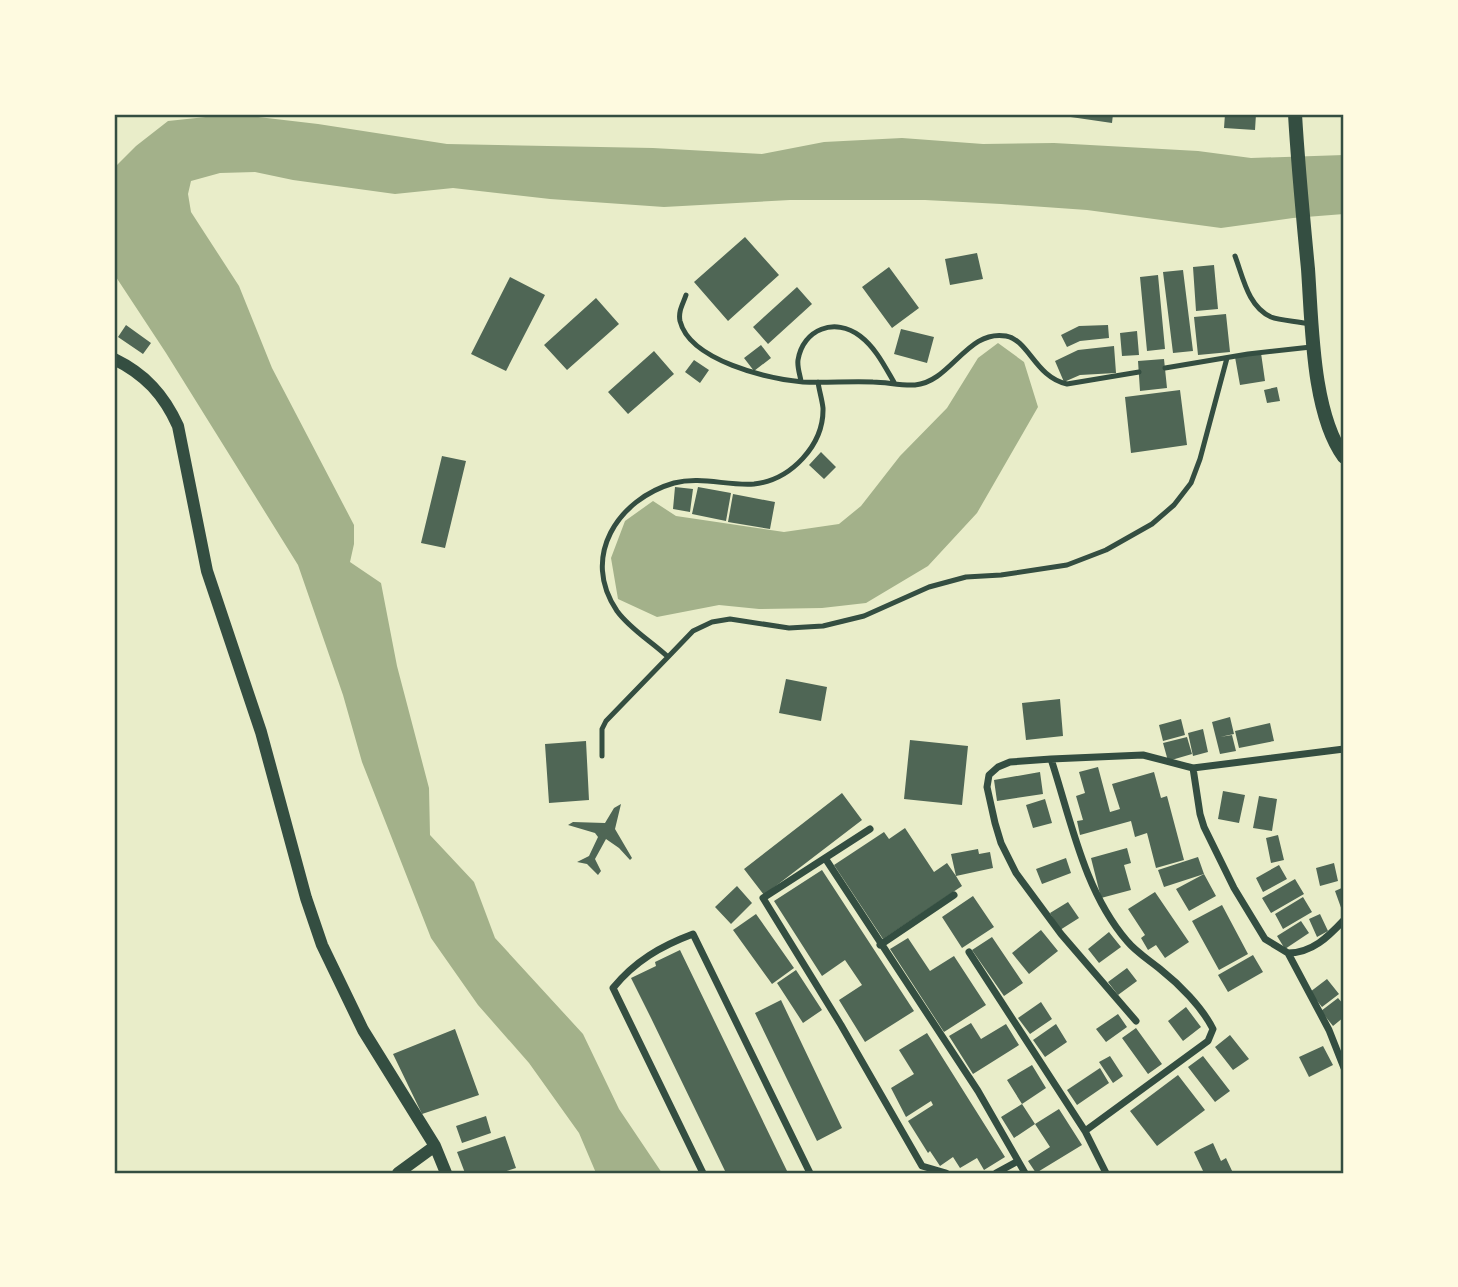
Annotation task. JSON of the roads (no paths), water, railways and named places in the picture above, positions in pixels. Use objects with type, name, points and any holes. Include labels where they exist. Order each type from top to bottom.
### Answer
[{"type":"main road","points":[[1295,120],[1315,347],[1327,424],[1344,455]]},
{"type":"street","points":[[114,359],[150,382],[170,409],[178,426],[207,571],[261,732],[306,898],[322,945],[363,1030],[435,1146],[446,1173]]},
{"type":"street","points":[[1136,1021],[1061,934],[1016,873],[1001,843],[987,787],[989,775],[1010,762],[1143,755],[1194,768],[1344,749]]},
{"type":"street","points":[[1051,759],[1088,876],[1102,905],[1128,943],[1167,974],[1207,1018],[1213,1029],[1208,1041],[1085,1130]]},
{"type":"street","points":[[1194,768],[1204,827],[1234,888],[1265,939],[1288,953],[1329,1030],[1344,1068]]},
{"type":"street","points":[[870,829],[763,898],[848,1036],[922,1166],[946,1173]]},
{"type":"street","points":[[825,858],[978,1091],[1025,1173]]},
{"type":"street","points":[[880,945],[954,895]]},
{"type":"street","points":[[1288,953],[1303,953],[1328,937],[1344,920]]},
{"type":"street","points":[[703,1173],[613,988],[643,958],[668,943],[693,934],[810,1173]]},
{"type":"street","points":[[969,952],[1085,1130],[1106,1173]]},
{"type":"street","points":[[398,1173],[435,1146]]},
{"type":"street","points":[[996,1173],[1018,1161]]},
{"type":"lane","points":[[1235,256],[1249,295],[1262,310],[1273,317],[1312,325]]},
{"type":"lane","points":[[686,295],[680,310],[680,322],[699,346],[720,360],[758,374],[801,382],[916,385],[935,378],[966,349],[997,336],[1007,336],[1015,340],[1043,373],[1057,382],[1067,384],[1139,372]]},
{"type":"lane","points":[[801,382],[797,363],[802,348],[819,330],[835,326],[850,330],[866,342],[895,384]]},
{"type":"lane","points":[[1165,368],[1315,347]]},
{"type":"lane","points":[[601,755],[602,729],[606,721],[693,631],[712,622],[730,619],[789,628],[823,626],[864,616],[929,587],[966,577],[1001,575],[1067,565],[1106,550],[1152,524],[1174,505],[1191,482],[1200,460],[1227,358]]},
{"type":"lane","points":[[668,657],[629,626],[615,608],[603,572],[603,555],[608,533],[622,513],[649,494],[673,484],[692,480],[754,484],[774,480],[794,467],[806,457],[818,436],[823,409],[818,382]]}]
